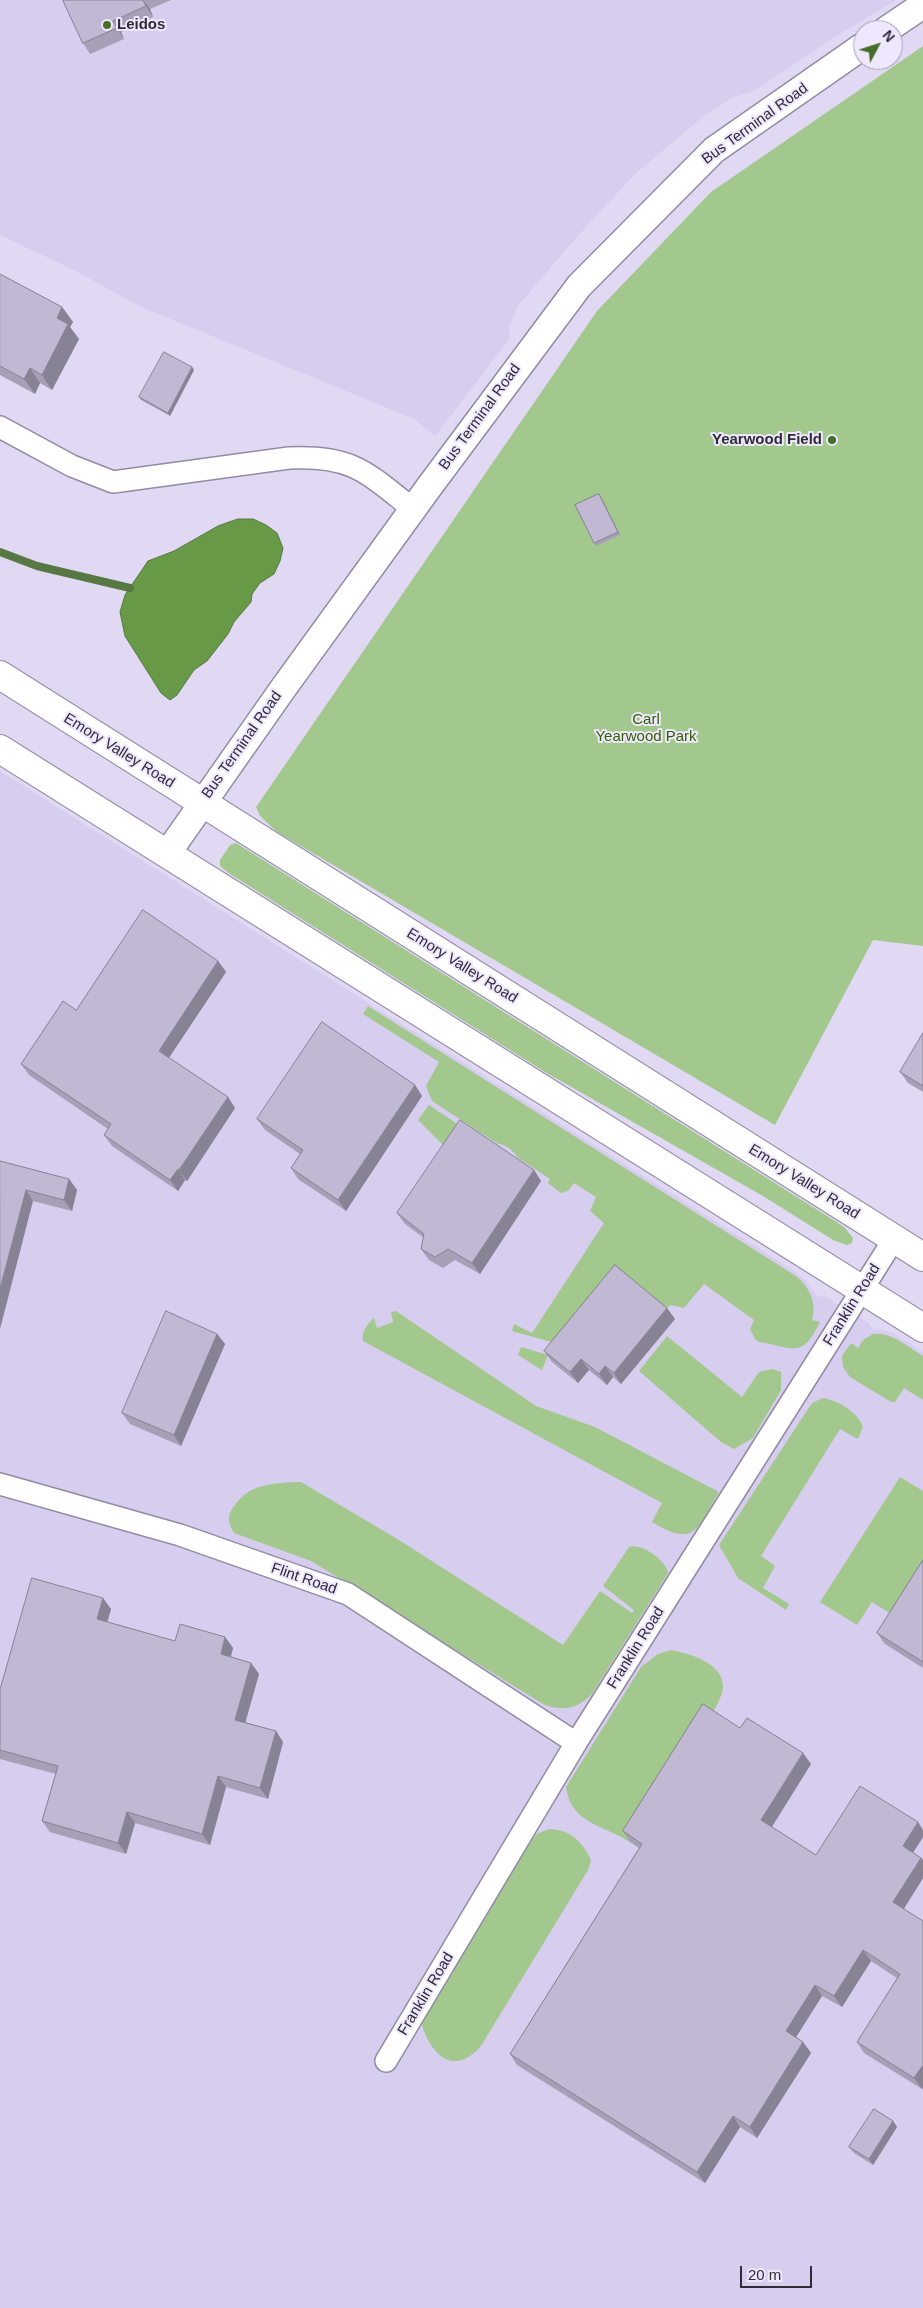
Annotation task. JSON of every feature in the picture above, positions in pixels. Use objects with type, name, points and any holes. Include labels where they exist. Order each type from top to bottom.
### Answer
[{"type":"main road","name":"Emory Valley Road","points":[[0,676],[923,1257]]},
{"type":"main road","points":[[0,749],[923,1328]]},
{"type":"street","points":[[901,20],[923,5]]},
{"type":"street","name":"Bus Terminal Road","points":[[167,854],[201,803],[413,509],[579,286],[714,150],[853,53]]},
{"type":"street","points":[[0,427],[72,466],[113,482],[289,458],[317,457],[339,460],[358,468],[413,509]]},
{"type":"street","name":"Franklin Road","points":[[386,2061],[576,1743],[894,1239]]},
{"type":"street","name":"Flint Road","points":[[0,1484],[180,1535],[348,1594],[576,1743]]},
{"type":"shaded area","points":[[0,0],[896,0],[863,20],[853,20],[853,26],[752,92],[734,97],[705,115],[633,176],[575,239],[517,307],[509,328],[510,338],[435,436],[414,419],[139,306],[76,271],[0,235]]},
{"type":"shaded area","points":[[238,519],[253,519],[277,533],[283,548],[280,561],[274,574],[260,583],[252,594],[251,602],[234,622],[228,634],[207,661],[194,670],[177,695],[170,700],[161,693],[125,636],[120,612],[125,595],[148,561],[174,551],[218,526]]},
{"type":"shaded area","points":[[0,771],[796,1272],[818,1297],[824,1296],[869,1323],[873,1330],[879,1329],[893,1333],[923,1352],[923,2308],[0,2308]]},
{"type":"green space","name":"Carl Yearwood Park","points":[[923,46],[923,946],[873,940],[775,1125],[277,832],[260,816],[256,807],[597,311],[711,192],[888,70],[903,70],[903,60]]},
{"type":"green space","points":[[236,843],[835,1221],[845,1228],[853,1238],[852,1243],[847,1245],[833,1240],[763,1196],[545,1072],[230,874],[220,866],[220,860],[230,845]]},
{"type":"green space","points":[[368,1006],[796,1276],[809,1290],[813,1301],[812,1320],[820,1322],[814,1334],[808,1342],[796,1348],[759,1342],[755,1339],[750,1329],[754,1320],[704,1284],[684,1308],[671,1305],[664,1310],[557,1341],[551,1342],[512,1331],[514,1324],[532,1333],[604,1223],[590,1211],[596,1197],[574,1183],[568,1191],[561,1193],[548,1183],[550,1179],[517,1157],[509,1148],[498,1144],[432,1101],[426,1086],[439,1062],[363,1014]]},
{"type":"green space","points":[[429,1105],[468,1131],[452,1154],[418,1120]]},
{"type":"green space","points":[[396,1311],[536,1406],[595,1427],[719,1492],[700,1524],[694,1531],[687,1534],[678,1534],[652,1522],[662,1503],[363,1341],[364,1331],[374,1318],[377,1328],[393,1322],[391,1312]]},
{"type":"green space","points":[[873,1334],[887,1335],[923,1356],[923,1400],[904,1388],[895,1402],[891,1402],[850,1377],[843,1367],[842,1356],[851,1343],[858,1348],[863,1340]]},
{"type":"green space","points":[[667,1336],[742,1397],[759,1372],[772,1369],[781,1372],[781,1390],[753,1438],[734,1449],[721,1442],[639,1371]]},
{"type":"green space","points":[[521,1347],[548,1355],[542,1370],[518,1355]]},
{"type":"green space","points":[[823,1398],[835,1401],[847,1408],[857,1417],[863,1427],[858,1439],[840,1429],[761,1556],[775,1566],[763,1588],[789,1604],[786,1610],[738,1578],[719,1545],[812,1403]]},
{"type":"green space","points":[[900,1477],[923,1491],[923,1583],[885,1643],[881,1640],[896,1617],[872,1602],[857,1625],[820,1602]]},
{"type":"green space","points":[[301,1482],[399,1540],[563,1645],[600,1591],[632,1613],[634,1610],[603,1586],[629,1547],[640,1547],[653,1554],[667,1568],[668,1573],[592,1694],[575,1706],[557,1708],[543,1704],[311,1561],[234,1533],[229,1522],[230,1512],[248,1492],[273,1484]]},
{"type":"green space","points":[[671,1650],[695,1657],[711,1666],[722,1679],[722,1693],[711,1715],[630,1842],[582,1816],[574,1809],[566,1787],[641,1667],[658,1654]]},
{"type":"green space","points":[[549,1829],[563,1831],[579,1842],[591,1860],[588,1870],[481,2046],[471,2055],[461,2060],[452,2061],[444,2058],[430,2044],[421,2022],[431,2000],[532,1840],[537,1834]]},
{"type":"building","name":"Leidos","points":[[63,0],[143,0],[146,6],[113,21],[117,28],[83,43]]},
{"type":"building","points":[[0,274],[62,307],[57,318],[68,324],[42,375],[30,368],[24,379],[0,366]]},
{"type":"building","points":[[164,352],[192,367],[168,413],[139,397]]},
{"type":"building","points":[[599,494],[618,532],[594,543],[575,505]]},
{"type":"building","points":[[143,910],[218,961],[159,1051],[228,1097],[179,1170],[170,1180],[104,1135],[111,1124],[21,1064],[63,1001],[76,1010]]},
{"type":"building","points":[[322,1022],[415,1085],[338,1200],[291,1168],[303,1150],[257,1119]]},
{"type":"building","points":[[923,1033],[923,1086],[900,1072]]},
{"type":"building","points":[[460,1120],[534,1170],[472,1263],[448,1249],[435,1257],[421,1249],[424,1234],[397,1213]]},
{"type":"building","points":[[0,1161],[69,1179],[64,1200],[26,1190],[0,1289]]},
{"type":"building","points":[[615,1265],[667,1308],[614,1373],[605,1366],[599,1374],[581,1359],[570,1372],[544,1351]]},
{"type":"building","points":[[166,1311],[217,1334],[174,1435],[122,1413]]},
{"type":"building","points":[[923,1560],[923,1662],[877,1633]]},
{"type":"building","points":[[32,1578],[103,1598],[97,1619],[175,1641],[180,1624],[225,1637],[221,1654],[251,1663],[235,1720],[276,1731],[260,1788],[218,1776],[202,1834],[127,1812],[118,1843],[42,1821],[58,1766],[0,1750],[0,1690]]},
{"type":"building","points":[[703,1704],[740,1728],[747,1718],[803,1753],[761,1820],[816,1855],[860,1786],[918,1822],[903,1846],[921,1858],[893,1902],[923,1921],[923,2065],[914,2078],[857,2042],[900,1974],[863,1950],[834,1996],[815,1985],[786,2031],[803,2042],[750,2127],[733,2116],[697,2172],[510,2054],[642,1844],[623,1831]]},
{"type":"building","points":[[874,2109],[893,2121],[869,2159],[849,2147]]},
{"type":"waterway","points":[[0,552],[37,566],[130,588]]},
{"type":"place","name":"Leidos","points":[[107,25]]},
{"type":"place","name":"Yearwood Field","points":[[832,440]]}]
